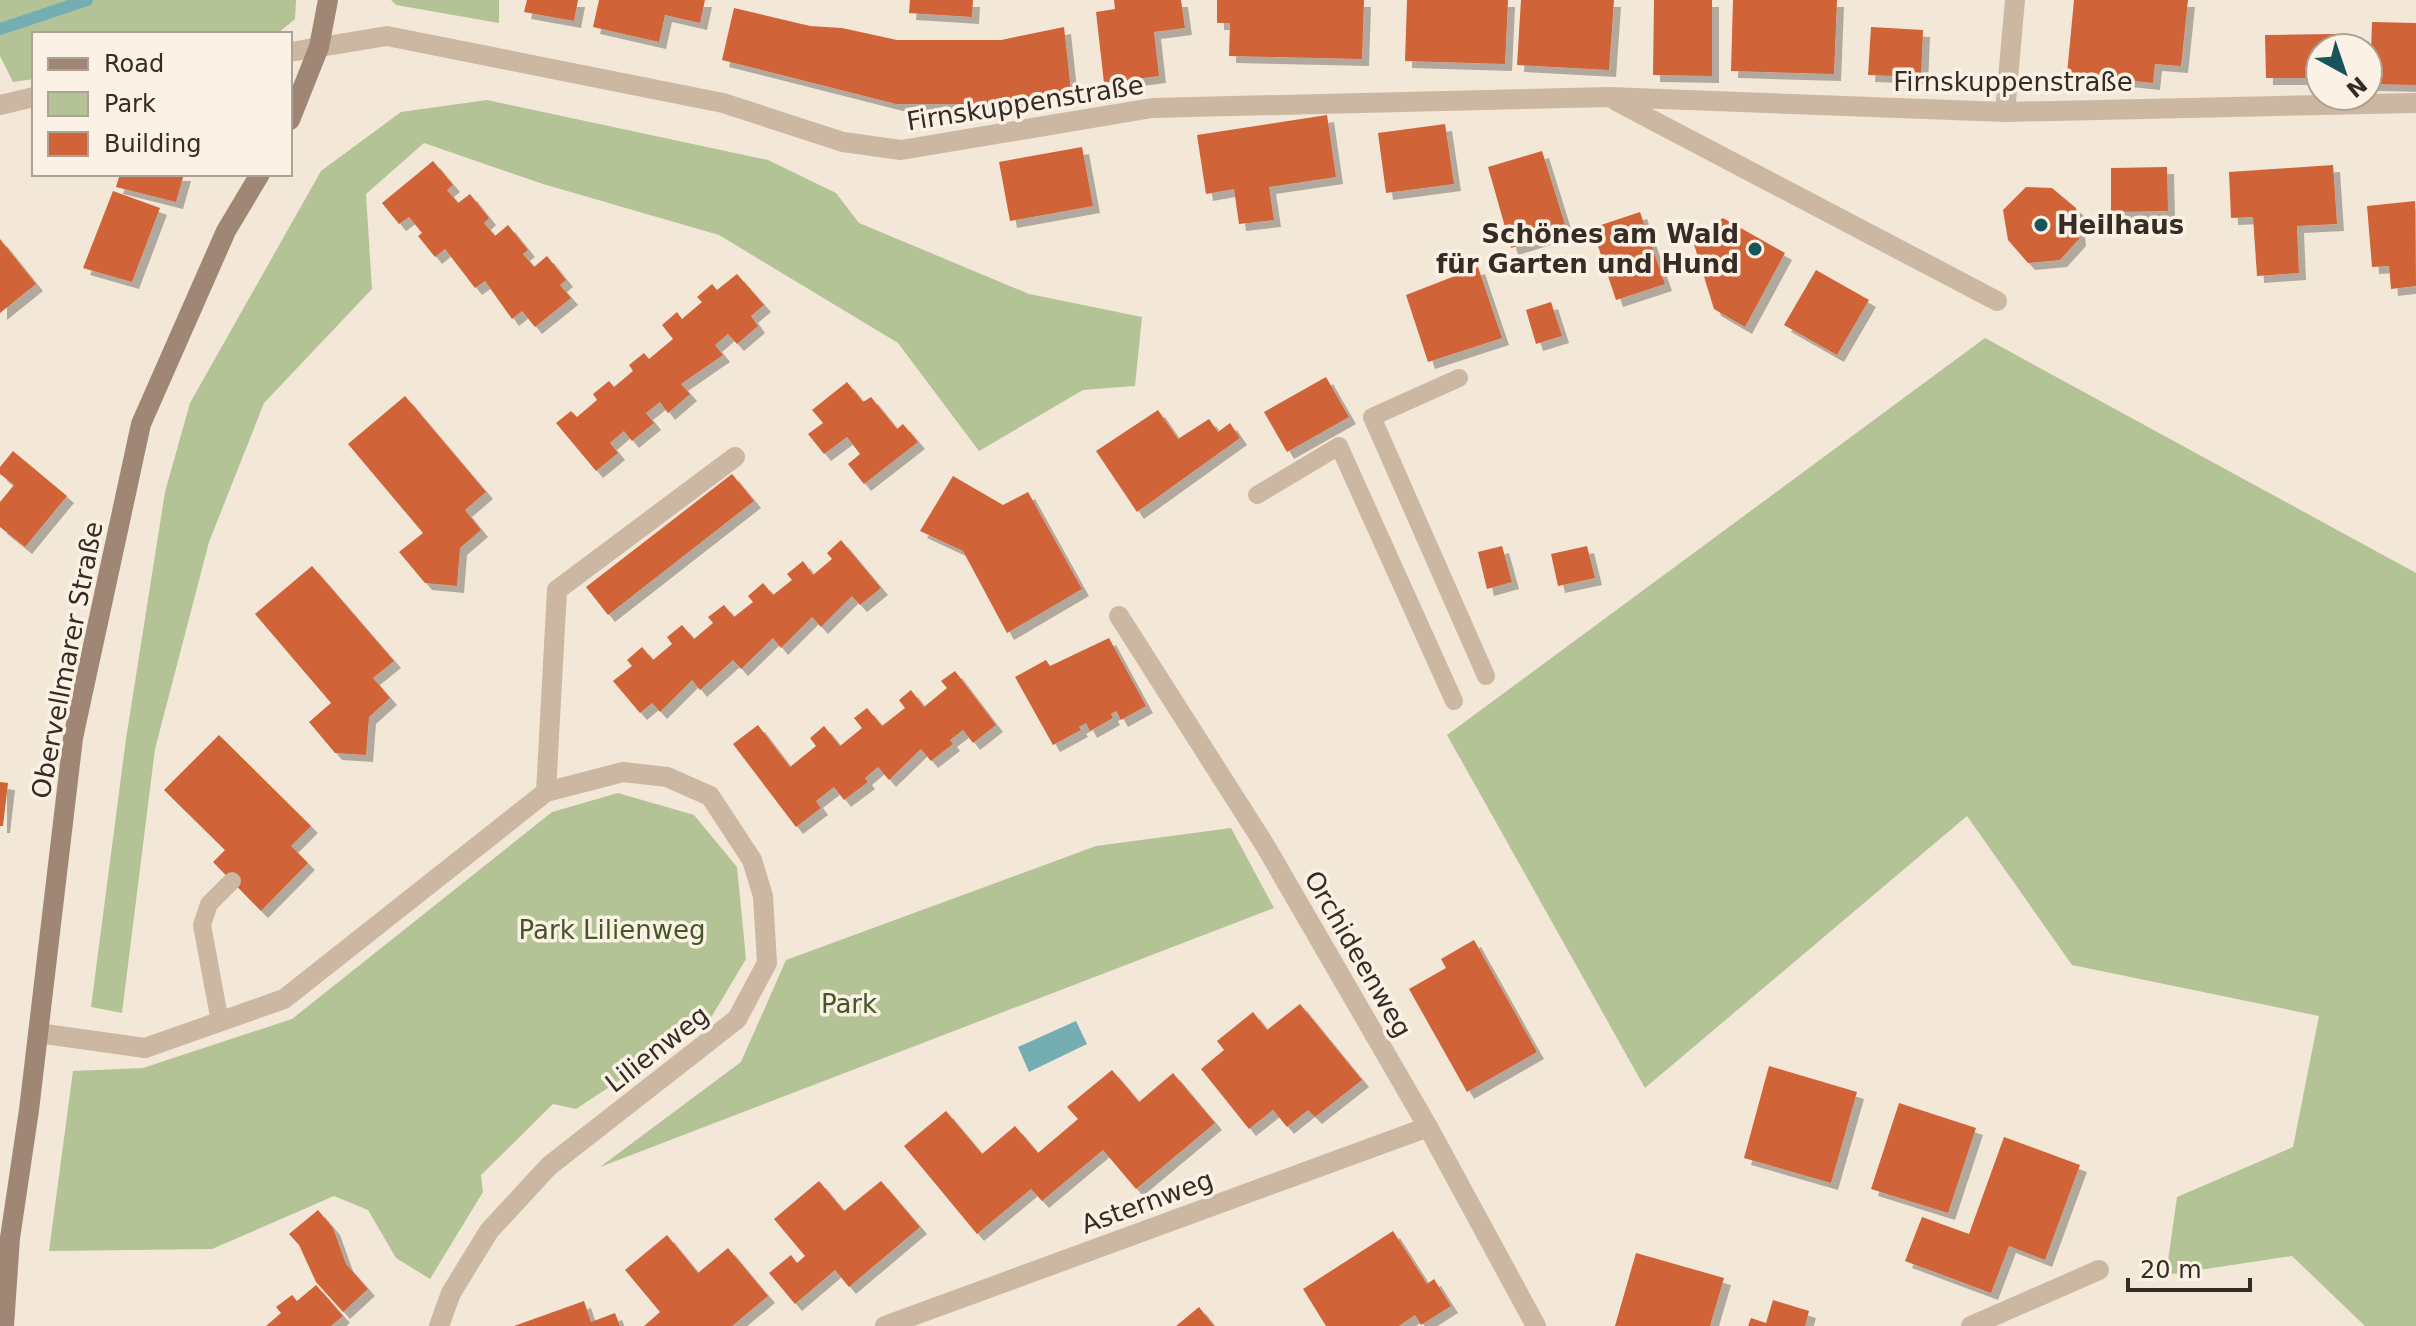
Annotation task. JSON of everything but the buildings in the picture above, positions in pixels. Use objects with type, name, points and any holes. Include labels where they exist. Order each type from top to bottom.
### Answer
[{"type":"main road","points":[[292,115],[319,47],[328,0]]},
{"type":"main road","name":"Obervellmarer Straße","points":[[4,1326],[10,1238],[73,738],[141,424],[226,231],[259,176]]},
{"type":"street","points":[[2005,112],[2015,0]]},
{"type":"street","name":"Firnskuppenstraße","points":[[292,52],[387,36],[723,103],[843,142],[901,150],[1152,108],[1609,97],[2005,112],[2416,103]]},
{"type":"street","points":[[0,105],[32,97]]},
{"type":"street","name":"Firnskuppenstraße","points":[[1609,97],[1997,301]]},
{"type":"street","points":[[546,792],[557,590],[735,457]]},
{"type":"street","name":"Orchideenweg","points":[[1119,616],[1266,847],[1428,1127],[1536,1326]]},
{"type":"street","name":"Lilienweg","points":[[38,1033],[145,1048],[284,999],[546,792],[623,772],[667,777],[710,796],[752,860],[763,896],[767,963],[737,1019],[549,1166],[489,1231],[451,1293],[439,1326]]},
{"type":"street","name":"Asternweg","points":[[885,1326],[1428,1127]]},
{"type":"street","points":[[1971,1326],[2099,1270]]},
{"type":"lane","points":[[1459,378],[1372,417],[1486,676]]},
{"type":"lane","points":[[1257,495],[1339,446],[1454,701]]},
{"type":"lane","points":[[220,1022],[202,925],[209,904],[232,881]]},
{"type":"green space","points":[[0,0],[296,0],[295,19],[279,32],[32,32],[32,79],[13,82],[0,56]]},
{"type":"green space","points":[[391,0],[499,0],[499,23],[396,5]]},
{"type":"green space","points":[[487,100],[768,160],[836,193],[859,223],[1029,294],[1142,317],[1135,386],[1083,390],[979,451],[898,343],[719,235],[543,184],[424,143],[366,194],[372,289],[264,403],[209,542],[155,749],[122,1013],[91,1007],[126,739],[165,492],[190,403],[321,171],[401,112]]},
{"type":"green space","points":[[1985,338],[2416,573],[2416,1326],[2365,1326],[2292,1256],[2166,1275],[2177,1197],[2293,1147],[2319,1016],[2072,965],[1967,816],[1645,1088],[1447,735]]},
{"type":"green space","name":"Park Lilienweg","points":[[618,793],[694,815],[737,867],[746,959],[709,1021],[576,1109],[553,1104],[481,1175],[483,1192],[430,1279],[396,1258],[368,1210],[334,1196],[212,1249],[49,1251],[73,1071],[143,1068],[292,1019],[552,812]]},
{"type":"green space","name":"Park","points":[[1231,828],[1274,908],[600,1167],[741,1062],[786,960],[1096,846]]},
{"type":"water","points":[[1076,1021],[1087,1044],[1029,1072],[1018,1047]]},
{"type":"waterway","points":[[0,29],[87,0]]},
{"type":"place","name":"Heilhaus","points":[[2041,225]]},
{"type":"place","name":"Schönes am Wald für Garten und Hund","points":[[1755,249]]}]
